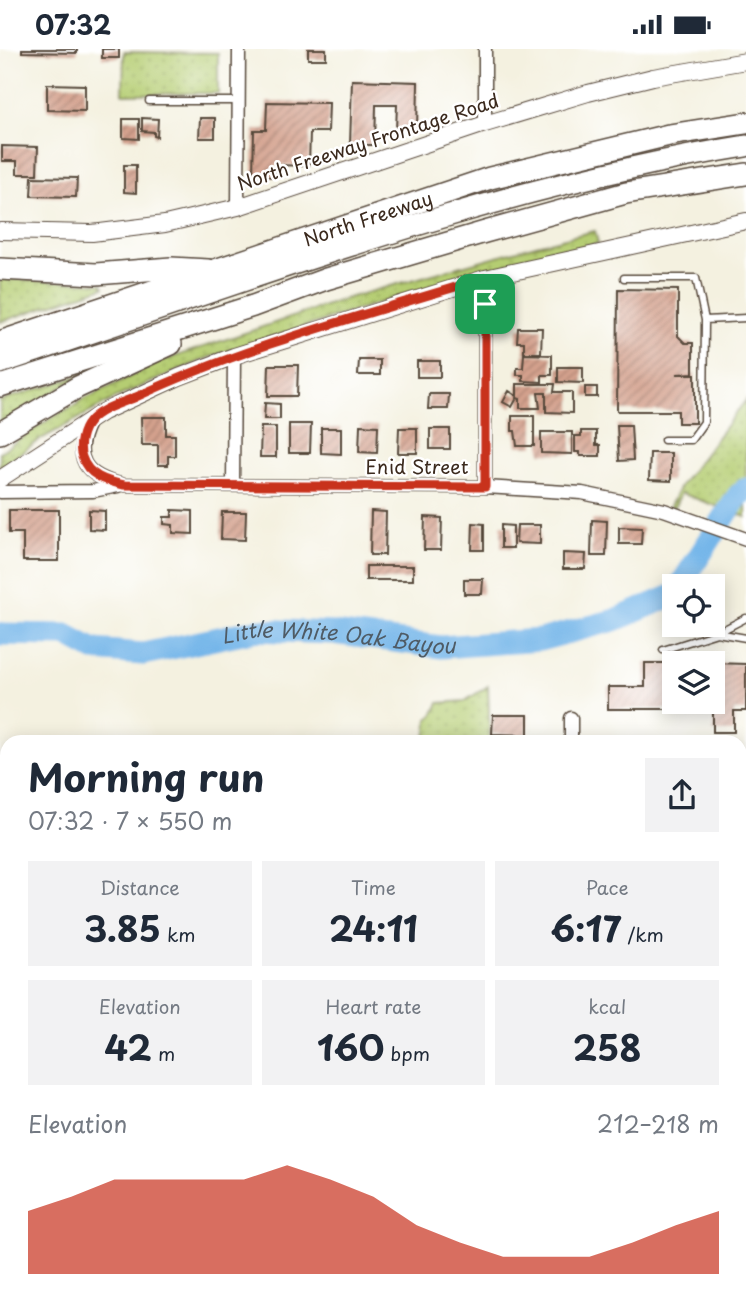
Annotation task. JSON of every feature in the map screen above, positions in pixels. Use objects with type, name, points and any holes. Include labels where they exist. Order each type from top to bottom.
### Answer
[{"type":"highway","name":"North Freeway","points":[[0,342],[490,178],[669,135],[746,123]]},
{"type":"highway","name":"North Freeway","points":[[0,363],[400,231],[573,181],[666,159],[746,146]]},
{"type":"highway","points":[[0,386],[253,306],[326,279],[626,193],[746,174]]},
{"type":"highway","points":[[0,269],[96,274],[171,268],[217,271]]},
{"type":"highway","points":[[0,433],[78,387],[253,306]]},
{"type":"main road","name":"North Freeway Frontage Road","points":[[0,232],[66,233],[166,224],[238,207],[485,124],[614,86],[746,61]]},
{"type":"main road","points":[[0,479],[103,412],[178,377],[234,356],[485,278],[746,221]]},
{"type":"street","points":[[238,207],[239,49]]},
{"type":"street","points":[[485,49],[485,124]]},
{"type":"street","points":[[485,278],[485,487]]},
{"type":"street","points":[[233,485],[234,356]]},
{"type":"street","name":"Enid Street","points":[[90,421],[80,445],[83,460],[101,479],[124,485]]},
{"type":"street","name":"Enid Street","points":[[0,492],[93,491],[124,485],[485,487],[582,493],[622,500],[685,517],[746,538]]},
{"type":"street","points":[[571,718],[571,735]]},
{"type":"lane","points":[[149,101],[239,101]]},
{"type":"lane","points":[[624,278],[696,278],[705,320],[704,422],[691,440],[664,440]]},
{"type":"lane","points":[[705,320],[746,318]]},
{"type":"lane","points":[[725,629],[746,618]]},
{"type":"lane","points":[[725,634],[746,638]]},
{"type":"lane","points":[[663,650],[704,637]]},
{"type":"green space","points":[[124,52],[218,53],[218,93],[123,94]]},
{"type":"green space","points":[[595,231],[598,243],[400,296],[207,358],[119,396],[41,439],[0,467],[0,452],[61,412],[162,361],[348,298]]},
{"type":"green space","points":[[0,279],[102,283],[104,287],[0,322]]},
{"type":"green space","points":[[85,374],[0,423],[0,401]]},
{"type":"green space","points":[[746,400],[746,517],[681,493],[674,508],[670,506],[680,486]]},
{"type":"green space","points":[[488,686],[490,735],[427,735],[428,719],[439,703],[465,701]]},
{"type":"building","points":[[22,49],[77,49],[77,53],[22,52]]},
{"type":"building","points":[[102,49],[119,49],[119,58],[102,58]]},
{"type":"building","points":[[308,49],[326,49],[326,59],[308,59]]},
{"type":"building","points":[[352,80],[418,82],[417,130],[396,130],[397,105],[376,105],[375,145],[350,145]]},
{"type":"building","points":[[47,84],[85,85],[85,111],[47,110]]},
{"type":"building","points":[[267,102],[329,103],[328,132],[310,132],[309,166],[276,165],[276,177],[253,176],[254,130],[266,130]]},
{"type":"building","points":[[142,118],[158,119],[157,137],[154,132],[142,131]]},
{"type":"building","points":[[200,118],[215,118],[215,138],[199,138]]},
{"type":"building","points":[[123,119],[139,119],[139,139],[123,138]]},
{"type":"building","points":[[2,146],[38,147],[37,174],[17,174],[17,161],[2,161]]},
{"type":"building","points":[[124,165],[136,165],[136,193],[124,192]]},
{"type":"building","points":[[32,177],[77,178],[76,197],[31,196]]},
{"type":"building","points":[[618,289],[678,290],[678,336],[685,343],[693,343],[693,373],[677,374],[695,374],[695,423],[678,423],[678,411],[617,411]]},
{"type":"building","points":[[518,328],[542,328],[541,353],[524,353],[524,342],[517,342]]},
{"type":"building","points":[[524,354],[552,355],[552,375],[542,375],[542,382],[523,381],[523,375],[517,375],[517,368],[523,368]]},
{"type":"building","points":[[359,360],[380,360],[380,375],[358,375]]},
{"type":"building","points":[[417,361],[440,361],[440,377],[417,377]]},
{"type":"building","points":[[269,365],[298,365],[297,396],[268,396]]},
{"type":"building","points":[[558,367],[583,367],[583,383],[558,382]]},
{"type":"building","points":[[517,384],[555,384],[554,392],[572,392],[572,413],[546,412],[546,393],[538,393],[540,408],[520,408],[520,399],[517,398],[512,407],[503,402],[509,391],[517,396]]},
{"type":"building","points":[[585,387],[597,387],[597,397],[585,397]]},
{"type":"building","points":[[429,394],[449,394],[448,409],[428,409]]},
{"type":"building","points":[[265,403],[280,404],[280,419],[264,419]]},
{"type":"building","points":[[512,416],[534,416],[534,446],[517,446],[515,431],[512,431]]},
{"type":"building","points":[[141,417],[166,417],[166,435],[175,435],[175,456],[168,456],[168,465],[158,465],[158,445],[142,445]]},
{"type":"building","points":[[289,424],[311,424],[310,453],[289,453]]},
{"type":"building","points":[[360,425],[378,426],[377,453],[359,452]]},
{"type":"building","points":[[617,425],[631,425],[633,460],[619,461]]},
{"type":"building","points":[[261,427],[276,427],[276,457],[260,457]]},
{"type":"building","points":[[321,428],[341,428],[341,454],[321,453]]},
{"type":"building","points":[[399,428],[417,428],[417,453],[398,453]]},
{"type":"building","points":[[430,429],[450,429],[450,449],[430,449]]},
{"type":"building","points":[[581,431],[596,431],[596,445],[600,445],[600,456],[580,456],[580,452],[575,452],[575,436],[581,436]]},
{"type":"building","points":[[541,432],[572,432],[572,454],[541,453]]},
{"type":"building","points":[[650,453],[671,453],[671,481],[649,480]]},
{"type":"building","points":[[9,510],[59,510],[59,561],[23,561],[23,533],[9,533]]},
{"type":"building","points":[[89,510],[105,511],[105,530],[89,529]]},
{"type":"building","points":[[172,510],[193,511],[193,534],[173,533],[173,525],[164,524],[164,517],[172,517]]},
{"type":"building","points":[[371,511],[386,512],[385,555],[370,555]]},
{"type":"building","points":[[222,512],[246,512],[245,540],[221,539]]},
{"type":"building","points":[[425,517],[442,518],[441,550],[424,550]]},
{"type":"building","points":[[592,520],[607,521],[606,556],[591,556]]},
{"type":"building","points":[[473,523],[484,524],[484,550],[472,550]]},
{"type":"building","points":[[501,525],[513,526],[513,548],[501,548]]},
{"type":"building","points":[[517,525],[540,525],[540,544],[516,543]]},
{"type":"building","points":[[619,527],[642,528],[641,544],[619,544]]},
{"type":"building","points":[[563,553],[586,554],[585,569],[563,569]]},
{"type":"building","points":[[366,566],[413,566],[413,580],[366,580]]},
{"type":"building","points":[[464,579],[483,579],[482,594],[464,594]]},
{"type":"building","points":[[645,663],[662,663],[662,709],[608,709],[608,687],[645,687]]},
{"type":"building","points":[[725,663],[746,664],[746,711],[734,711],[734,732],[713,732],[713,714],[725,714]]},
{"type":"building","points":[[493,715],[528,715],[528,735],[492,734]]},
{"type":"waterway","name":"Little White Oak Bayou","points":[[688,574],[738,496],[746,489]]},
{"type":"waterway","name":"Little White Oak Bayou","points":[[0,634],[66,635],[94,650],[143,654],[257,630],[333,633],[441,647],[540,640],[615,620],[662,600]]},
{"type":"route","points":[[485,278],[485,304],[485,487],[124,485],[108,482],[95,475],[80,453],[83,434],[90,421],[103,412],[178,377],[234,356],[485,278]]}]
